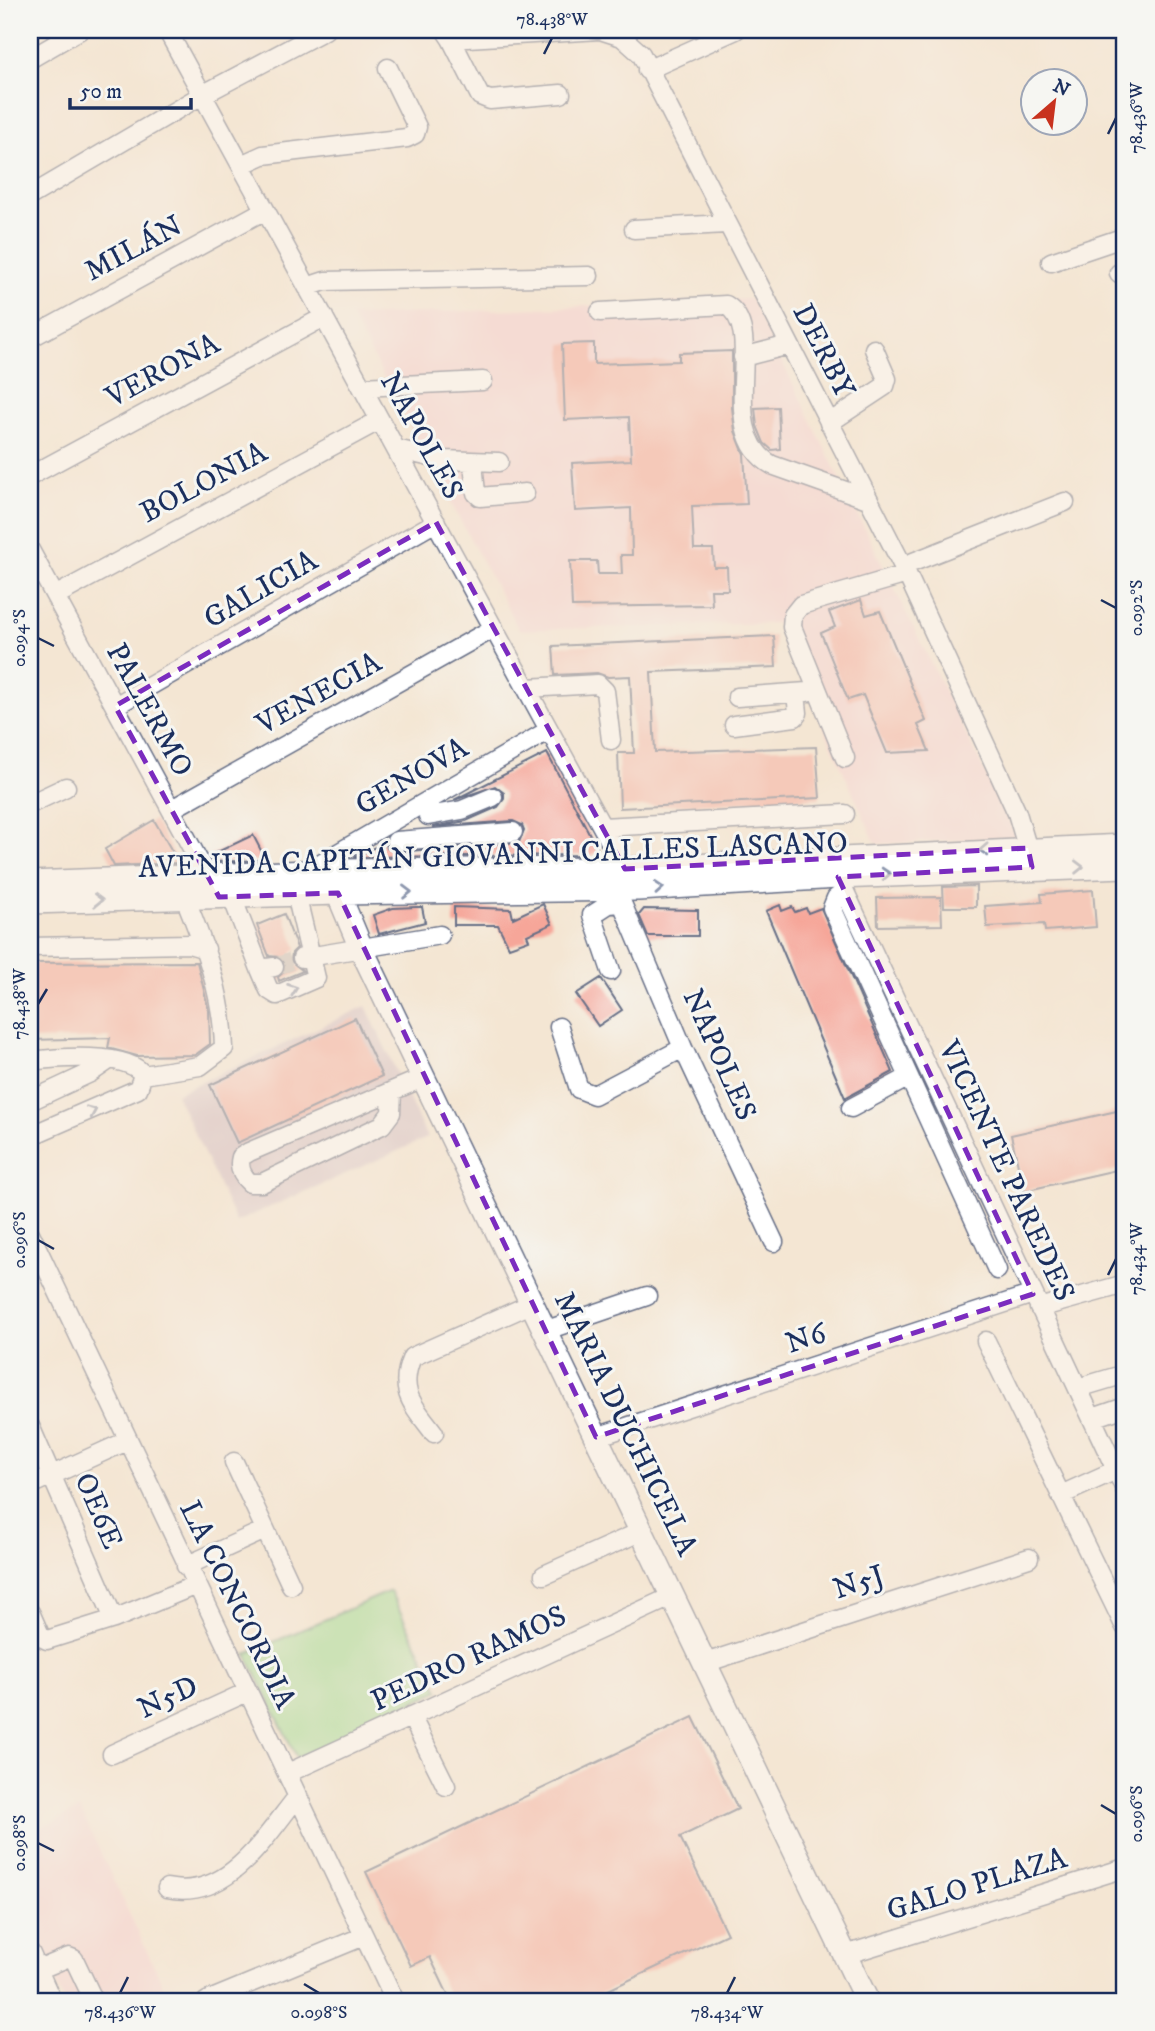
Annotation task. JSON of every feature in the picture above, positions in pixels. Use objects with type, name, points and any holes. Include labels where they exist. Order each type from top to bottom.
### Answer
[{"type":"main road","name":"AVENIDA CAPITÁN GIOVANNI CALLES LASCANO","points":[[30,883],[219,890],[336,882],[621,887],[841,884],[1125,846]]},
{"type":"main road","name":"AVENIDA CAPITÁN GIOVANNI CALLES LASCANO","points":[[336,882],[446,870],[621,887],[1030,858],[1125,866]]},
{"type":"main road","name":"MARIA DUCHICELA","points":[[336,882],[361,948],[867,2001]]},
{"type":"main road","name":"AVENIDA CAPITÁN GIOVANNI CALLES LASCANO","points":[[30,902],[185,898],[219,890],[300,883]]},
{"type":"street","points":[[30,59],[80,30]]},
{"type":"street","name":"NAPOLES","points":[[167,30],[602,827],[621,887],[683,1048],[774,1242]]},
{"type":"street","points":[[30,196],[202,95],[325,30]]},
{"type":"street","name":"DERBY","points":[[448,34],[600,30],[632,43],[905,570],[1017,813],[1030,858]]},
{"type":"street","points":[[648,70],[706,35],[736,30]]},
{"type":"street","points":[[448,34],[480,96],[490,100],[561,93]]},
{"type":"street","points":[[241,165],[263,155],[407,138],[415,134],[417,127],[388,68]]},
{"type":"street","name":"MILÁN","points":[[30,338],[265,210]]},
{"type":"street","points":[[634,229],[726,224]]},
{"type":"street","points":[[1051,262],[1125,237]]},
{"type":"street","points":[[307,287],[325,281],[589,276]]},
{"type":"street","points":[[600,312],[726,305],[739,315],[746,434],[760,458],[868,499]]},
{"type":"street","name":"VERONA","points":[[30,476],[324,317]]},
{"type":"street","points":[[743,357],[789,345]]},
{"type":"street","points":[[829,423],[885,386],[887,379],[874,349]]},
{"type":"street","points":[[362,387],[483,381]]},
{"type":"street","name":"BOLONIA","points":[[55,596],[380,420]]},
{"type":"street","points":[[396,449],[443,460],[499,462]]},
{"type":"street","points":[[473,463],[476,493],[480,496],[525,493]]},
{"type":"street","points":[[845,758],[792,626],[793,615],[801,605],[905,570],[1065,502]]},
{"type":"street","name":"GALICIA","points":[[114,706],[436,522]]},
{"type":"street","name":"PALERMO","points":[[30,550],[172,809],[267,968],[269,990],[277,995],[316,978],[306,957]]},
{"type":"street","name":"VENECIA","points":[[172,809],[494,628]]},
{"type":"street","points":[[527,688],[598,684],[606,691],[611,740]]},
{"type":"street","points":[[737,697],[817,690]]},
{"type":"street","points":[[734,725],[794,717],[797,713],[796,693]]},
{"type":"street","name":"GENOVA","points":[[300,883],[550,730]]},
{"type":"street","points":[[30,804],[66,787]]},
{"type":"street","points":[[428,817],[462,810],[494,797]]},
{"type":"street","points":[[462,810],[467,836]]},
{"type":"street","points":[[602,827],[845,814]]},
{"type":"street","points":[[396,841],[513,832]]},
{"type":"street","points":[[443,838],[446,870]]},
{"type":"street","points":[[300,883],[306,957],[440,935]]},
{"type":"street","points":[[841,884],[832,908],[997,1270]]},
{"type":"street","name":"VICENTE PAREDES","points":[[841,884],[1125,1489]]},
{"type":"street","points":[[611,971],[592,915],[609,904],[621,887]]},
{"type":"street","points":[[30,1136],[138,1089],[143,1075],[152,1071],[200,1066],[223,1048],[220,1010],[206,949],[185,898]]},
{"type":"street","points":[[30,947],[188,944],[206,949]]},
{"type":"street","points":[[559,1027],[579,1089],[594,1095],[683,1048]]},
{"type":"street","points":[[30,1061],[108,1060],[132,1065],[143,1075]]},
{"type":"street","points":[[30,1101],[90,1073],[108,1060]]},
{"type":"street","points":[[392,1091],[391,1113],[382,1125],[262,1184],[250,1183],[244,1177],[240,1163],[242,1157],[249,1152],[392,1091],[425,1077]]},
{"type":"street","points":[[851,1108],[909,1077]]},
{"type":"street","name":"LA CONCORDIA","points":[[30,1233],[195,1586],[288,1773],[395,2001]]},
{"type":"street","points":[[30,1277],[47,1269]]},
{"type":"street","name":"N6","points":[[596,1437],[1036,1301],[1125,1284]]},
{"type":"street","points":[[544,1331],[646,1296]]},
{"type":"street","points":[[433,1433],[408,1396],[405,1374],[412,1357],[531,1304]]},
{"type":"street","points":[[986,1342],[1125,1627]]},
{"type":"street","points":[[1078,1388],[1125,1374]]},
{"type":"street","points":[[1093,1418],[1125,1407]]},
{"type":"street","name":"OE6E","points":[[30,1426],[114,1619]]},
{"type":"street","points":[[30,1485],[127,1441]]},
{"type":"street","points":[[234,1462],[290,1585]]},
{"type":"street","points":[[1061,1495],[1116,1470]]},
{"type":"street","points":[[186,1566],[265,1530]]},
{"type":"street","points":[[544,1576],[642,1531]]},
{"type":"street","name":"N5J","points":[[705,1663],[1029,1558]]},
{"type":"street","points":[[30,1612],[41,1637],[47,1640],[114,1619],[195,1586]]},
{"type":"street","name":"PEDRO RAMOS","points":[[288,1773],[673,1596]]},
{"type":"street","name":"N5D","points":[[112,1754],[247,1692]]},
{"type":"street","points":[[411,1717],[446,1786]]},
{"type":"street","points":[[167,1888],[186,1892],[201,1890],[235,1872],[299,1796]]},
{"type":"street","name":"GALO PLAZA","points":[[845,1955],[1125,1868]]},
{"type":"street","points":[[207,2001],[364,1936]]},
{"type":"street","points":[[30,1952],[52,2001]]},
{"type":"street","points":[[38,1970],[69,1957],[74,1959],[94,2001]]},
{"type":"highlighted area","points":[[436,522],[625,869],[1028,848],[1032,867],[838,877],[1033,1294],[596,1437],[338,893],[219,897],[115,706]]},
{"type":"shaded area","points":[[751,299],[1017,837],[876,844],[777,623],[519,630],[351,316]]},
{"type":"shaded area","points":[[366,1006],[427,1138],[236,1222],[176,1094]]},
{"type":"shaded area","points":[[80,1809],[170,2000],[168,2001],[64,2001],[30,1928],[30,1833]]},
{"type":"green space","points":[[390,1591],[439,1690],[297,1758],[246,1654]]},
{"type":"building","points":[[594,343],[594,364],[679,361],[679,353],[732,351],[732,408],[735,431],[744,454],[747,504],[692,506],[694,549],[713,549],[714,567],[727,567],[728,590],[711,590],[712,605],[572,607],[570,561],[597,561],[598,574],[622,574],[621,555],[632,555],[631,508],[575,511],[572,463],[631,460],[629,417],[565,420],[562,344]]},
{"type":"building","points":[[778,407],[780,449],[772,450],[764,443],[757,426],[755,408]]},
{"type":"building","points":[[861,600],[866,615],[880,611],[926,721],[918,725],[929,751],[887,753],[863,695],[848,700],[821,633],[835,627],[829,612]]},
{"type":"building","points":[[774,636],[776,667],[651,672],[655,752],[816,747],[820,798],[620,808],[618,753],[634,753],[630,676],[608,677],[597,673],[555,675],[553,646]]},
{"type":"building","points":[[547,753],[598,850],[592,855],[354,857],[384,843],[385,839],[387,848],[397,852],[519,842],[524,830],[522,825],[513,821],[432,827],[466,821],[498,807],[504,799],[504,793],[495,786],[454,800]]},
{"type":"building","points":[[154,820],[179,863],[114,866],[105,849]]},
{"type":"building","points":[[253,835],[266,860],[212,862],[209,856]]},
{"type":"building","points":[[976,886],[976,907],[944,907],[943,887]]},
{"type":"building","points":[[1093,890],[1096,927],[1045,931],[1044,924],[987,927],[985,906],[1042,902],[1041,894]]},
{"type":"building","points":[[941,897],[942,925],[878,926],[877,898]]},
{"type":"building","points":[[543,904],[552,924],[527,935],[529,940],[509,947],[498,925],[454,925],[454,907],[511,909],[513,918]]},
{"type":"building","points":[[780,905],[782,911],[792,907],[795,912],[806,908],[808,913],[821,908],[893,1072],[845,1098],[766,911]]},
{"type":"building","points":[[422,907],[425,922],[379,934],[373,915],[393,908]]},
{"type":"building","points":[[644,909],[698,910],[698,936],[648,936],[639,915]]},
{"type":"building","points":[[284,914],[297,948],[292,953],[291,961],[303,971],[279,981],[278,977],[284,972],[285,965],[279,957],[269,956],[257,925]]},
{"type":"building","points":[[197,962],[209,1011],[210,1044],[195,1055],[137,1056],[108,1048],[110,1038],[30,1040],[30,963]]},
{"type":"building","points":[[601,978],[622,1010],[598,1026],[576,994]]},
{"type":"building","points":[[355,1018],[382,1076],[237,1143],[210,1085]]},
{"type":"building","points":[[1121,1110],[1125,1128],[1125,1168],[1024,1191],[1011,1135]]},
{"type":"building","points":[[693,1717],[738,1809],[680,1837],[727,1934],[585,2001],[451,2001],[430,1957],[411,1966],[366,1872]]},
{"type":"tunnel","points":[[274,967],[302,958]]}]
